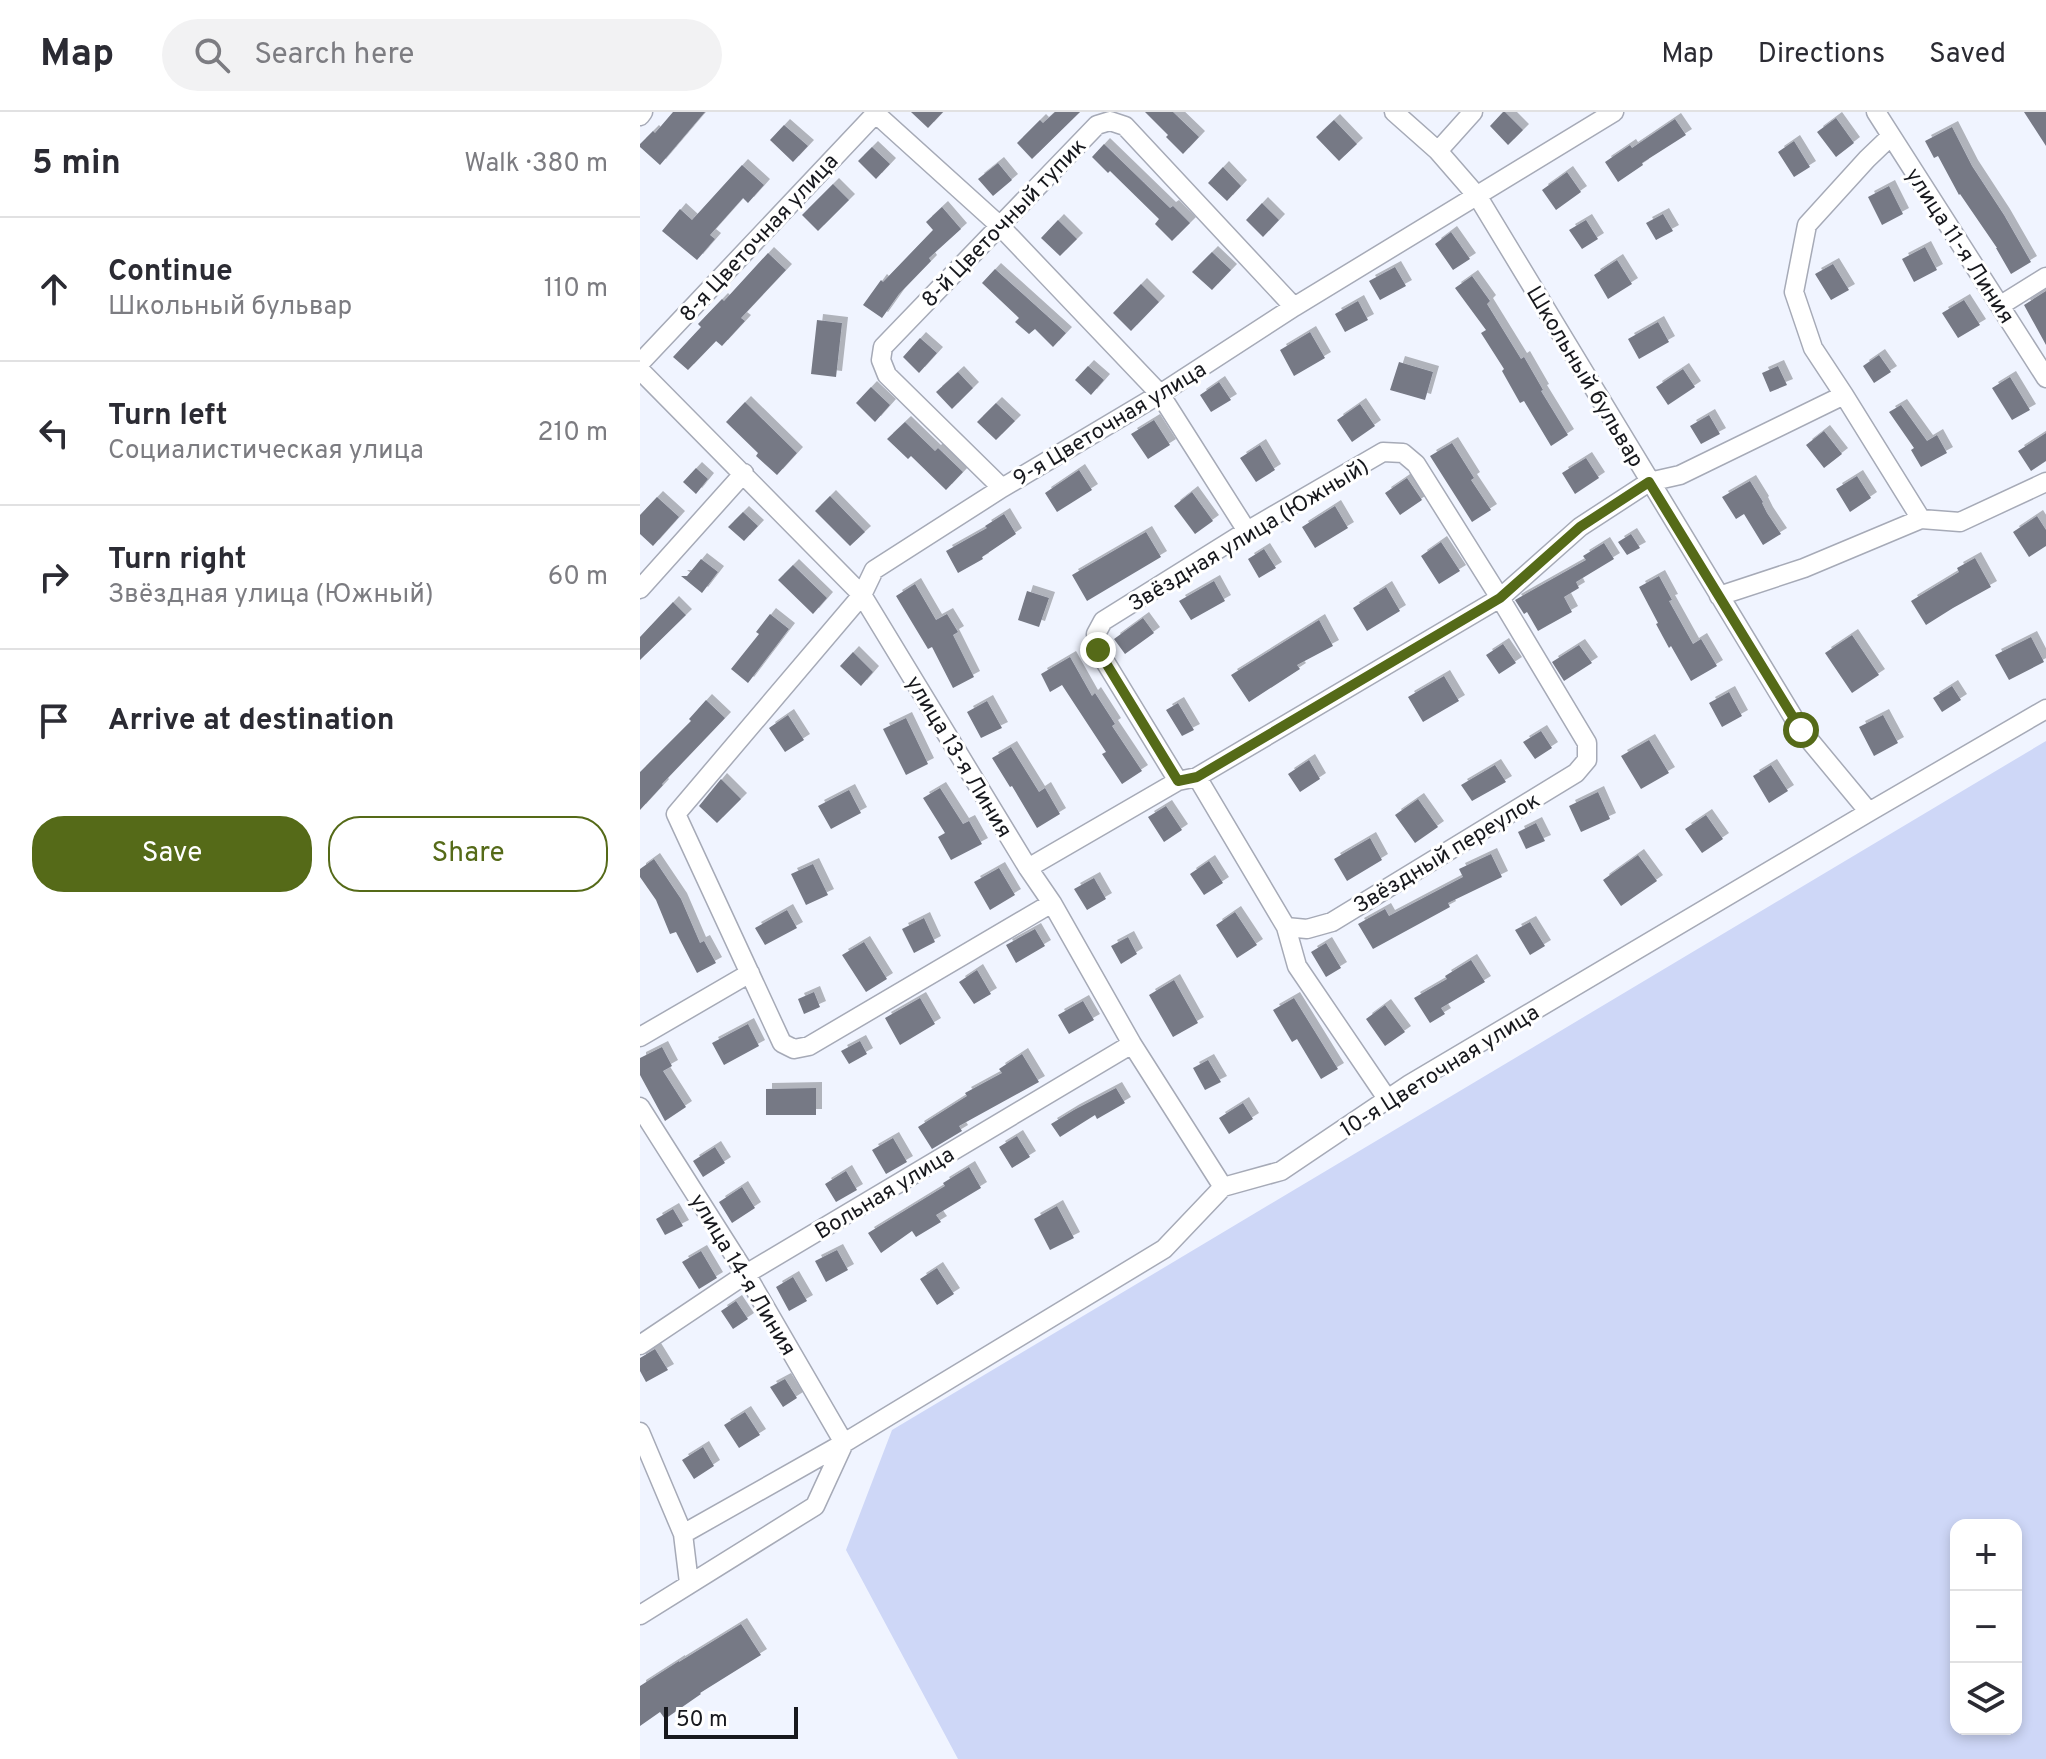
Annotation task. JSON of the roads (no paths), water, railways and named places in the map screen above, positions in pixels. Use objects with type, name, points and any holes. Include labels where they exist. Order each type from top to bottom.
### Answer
[{"type":"street","name":"Школьный бульвар","points":[[1394,112],[1438,151],[1478,197],[1801,730],[1869,812]]},
{"type":"street","points":[[1438,151],[1473,112]]},
{"type":"street","name":"9-я Цветочная улица","points":[[750,973],[676,814],[862,595],[874,570],[1002,488],[1160,394],[1294,307],[1614,112]]},
{"type":"street","name":"улица 11-я Линия","points":[[1876,112],[2046,378]]},
{"type":"street","points":[[875,113],[999,225],[1160,394],[1247,531]]},
{"type":"street","name":"8-я Цветочная улица","points":[[640,363],[875,113]]},
{"type":"street","name":"8-й Цветочный тупик","points":[[1002,488],[887,375],[881,360],[883,347],[1097,125],[1110,121],[1125,126],[1294,307]]},
{"type":"street","points":[[1891,136],[1807,225],[1794,292],[1813,348],[1921,519]]},
{"type":"street","points":[[2001,305],[2046,277]]},
{"type":"street","name":"улица 13-я Линия","points":[[640,370],[862,595],[1052,903],[1132,1044],[1223,1187]]},
{"type":"street","points":[[1028,868],[1500,598],[1580,527],[1649,482],[1680,475],[1844,395]]},
{"type":"street","name":"Звёздная улица (Южный)","points":[[1188,779],[1098,650],[1096,634],[1103,621],[1247,531],[1383,452],[1403,453],[1416,464],[1500,598]]},
{"type":"street","points":[[640,589],[744,473]]},
{"type":"street","points":[[1719,596],[1804,568],[1921,519],[1960,522],[2046,482]]},
{"type":"street","name":"Звёздный переулок","points":[[1286,927],[1307,929],[1332,922],[1576,773],[1587,760],[1587,743],[1500,598]]},
{"type":"street","name":"10-я Цветочная улица","points":[[1223,1187],[1281,1171],[1410,1084],[2046,709]]},
{"type":"street","points":[[1188,779],[1286,927],[1297,966],[1388,1100]]},
{"type":"street","points":[[640,1037],[750,973],[782,1043],[794,1049],[809,1046],[1052,903]]},
{"type":"street","name":"Вольная улица","points":[[640,1345],[746,1274],[1132,1044]]},
{"type":"street","name":"улица 14-я Линия","points":[[640,1107],[746,1274],[844,1443]]},
{"type":"street","points":[[683,1534],[844,1443],[1164,1249],[1223,1187]]},
{"type":"street","points":[[640,1432],[683,1534],[689,1583]]},
{"type":"street","points":[[640,1615],[815,1506],[844,1443]]}]
